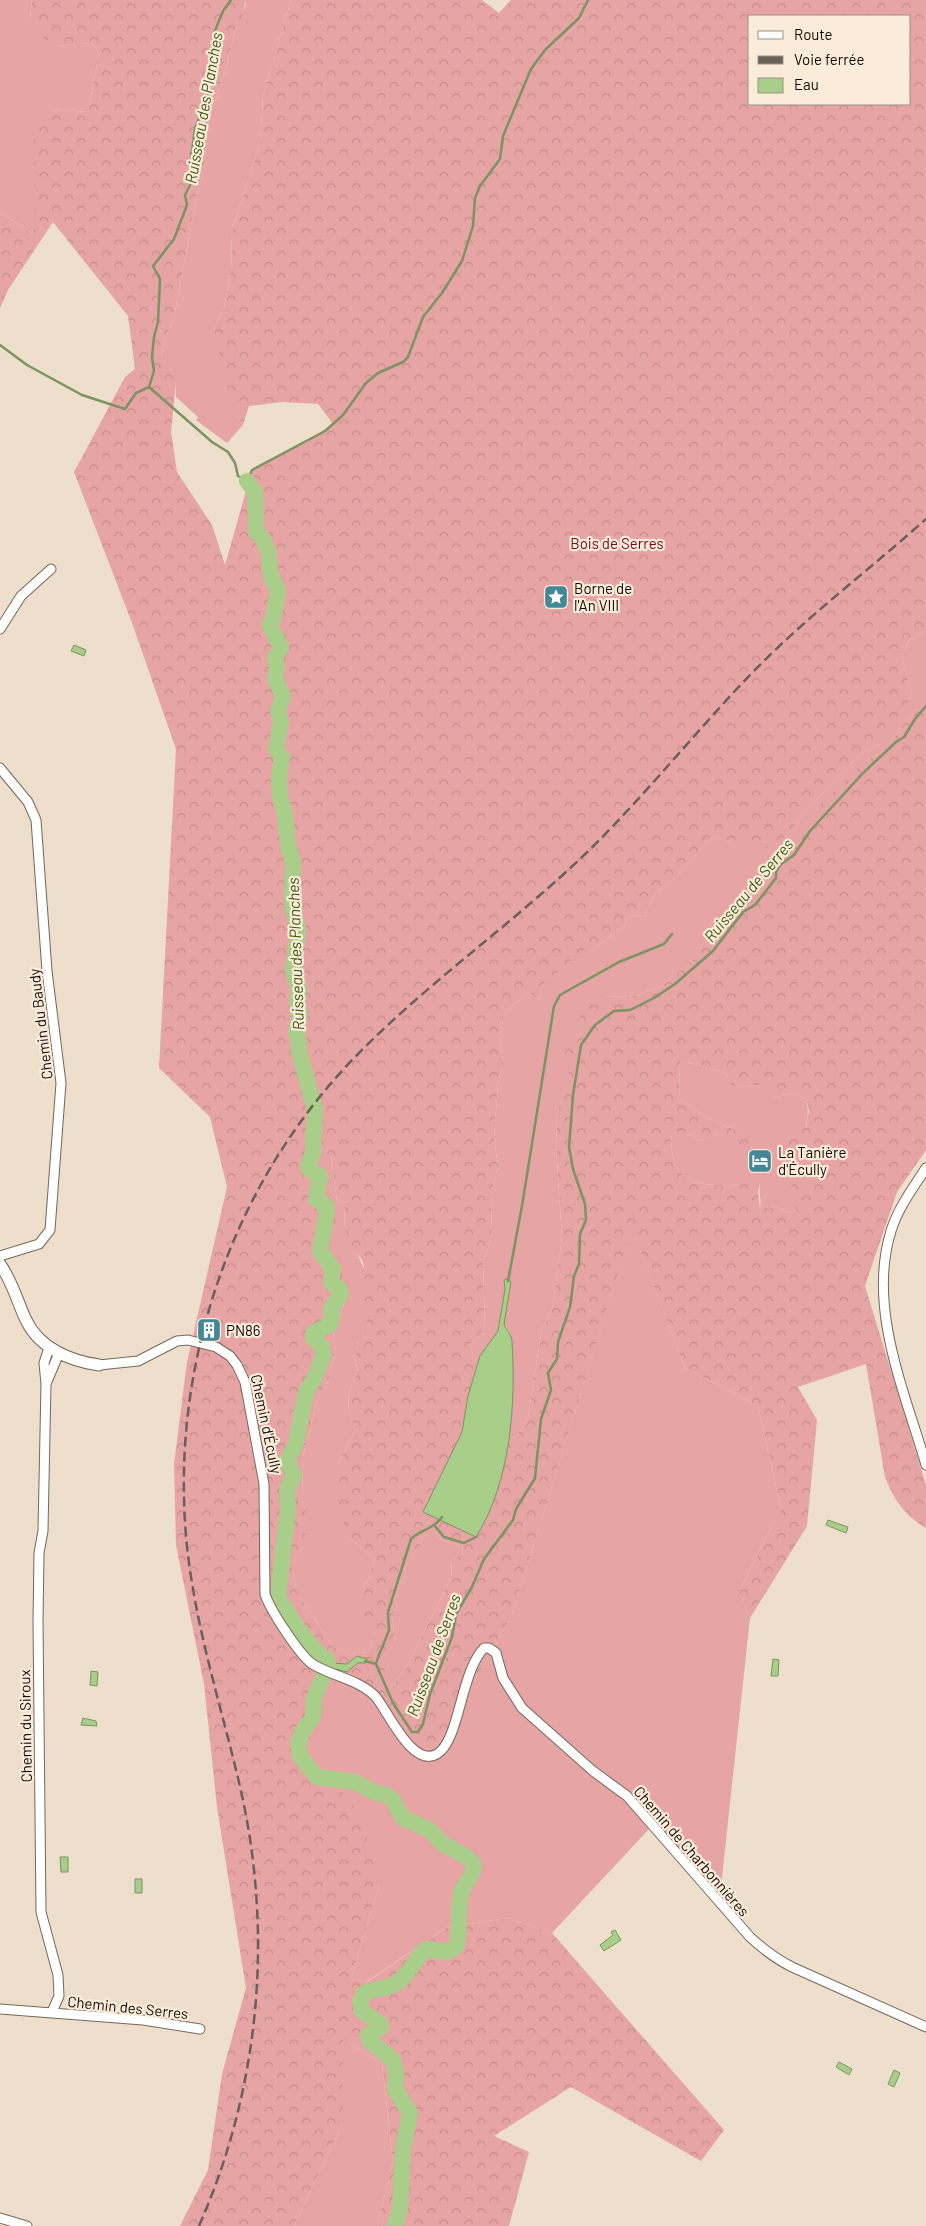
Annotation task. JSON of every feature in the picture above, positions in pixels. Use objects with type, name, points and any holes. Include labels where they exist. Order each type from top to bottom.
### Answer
[{"type":"street","points":[[0,629],[21,596],[50,568]]},
{"type":"street","name":"Chemin du Baudy","points":[[0,768],[28,802],[36,820],[47,971],[61,1083],[50,1230],[39,1244],[0,1256]]},
{"type":"street","points":[[926,1168],[894,1222],[888,1244],[883,1298],[888,1335],[926,1466]]},
{"type":"street","points":[[0,1264],[16,1291],[21,1309]]},
{"type":"street","points":[[0,1278],[21,1309],[35,1335],[54,1350]]},
{"type":"street","name":"Chemin d'Écully","points":[[54,1350],[99,1365],[138,1361],[177,1341],[188,1340],[216,1348],[230,1356],[237,1365],[245,1382],[264,1484],[265,1594],[270,1608],[306,1660],[316,1667]]},
{"type":"street","name":"Chemin du Siroux","points":[[52,2012],[59,1996],[58,1975],[41,1912],[38,1621],[40,1553],[43,1530],[46,1384],[54,1350]]},
{"type":"street","name":"Chemin de Charbonnières","points":[[316,1667],[374,1696],[404,1740],[418,1753],[427,1756],[436,1755],[443,1748],[453,1726],[475,1660],[484,1648],[489,1648],[496,1654],[503,1678],[522,1708],[592,1771],[627,1796],[750,1937],[775,1958],[926,2027]]},
{"type":"street","points":[[0,2009],[52,2012]]},
{"type":"street","name":"Chemin des Serres","points":[[52,2012],[143,2020],[200,2030]]},
{"type":"street","points":[[0,2218],[27,2226]]},
{"type":"green space","points":[[0,0],[32,0],[30,18],[58,46],[92,43],[99,53],[88,112],[50,109],[33,234],[0,212]]},
{"type":"green space","name":"Bois de Serres","points":[[32,0],[246,0],[240,27],[235,30],[228,62],[208,122],[204,169],[197,194],[174,317],[164,342],[161,357],[171,363],[176,383],[171,432],[177,472],[212,525],[225,565],[252,470],[315,436],[333,424],[318,404],[282,402],[249,406],[243,425],[238,418],[228,392],[214,329],[224,307],[231,272],[232,231],[260,144],[263,96],[291,0],[482,0],[499,13],[511,0],[926,0],[926,631],[908,641],[902,658],[912,694],[900,720],[880,745],[861,754],[811,805],[782,841],[762,850],[732,844],[717,836],[710,838],[679,875],[655,894],[644,915],[629,916],[624,927],[592,949],[582,951],[542,985],[539,1000],[528,992],[504,1014],[500,1036],[503,1064],[498,1083],[494,1138],[498,1166],[491,1195],[492,1235],[483,1265],[485,1326],[482,1335],[470,1344],[473,1356],[478,1362],[468,1396],[462,1432],[423,1512],[476,1537],[488,1514],[497,1489],[509,1438],[516,1437],[528,1418],[542,1328],[551,1314],[562,1237],[556,1146],[557,1116],[570,1067],[563,1049],[576,1046],[581,1032],[577,1021],[589,1003],[601,997],[634,996],[660,987],[697,957],[703,944],[716,936],[739,908],[766,886],[764,869],[778,861],[816,809],[864,762],[883,751],[915,710],[926,708],[926,1150],[897,1192],[865,1286],[926,1485],[926,1528],[912,1518],[901,1506],[892,1493],[885,1477],[866,1364],[798,1387],[817,1420],[807,1526],[750,1618],[739,1592],[781,1509],[758,1406],[685,1368],[632,1229],[512,1615],[440,1742],[427,1748],[413,1761],[368,1696],[327,1677],[308,1748],[362,1817],[379,1885],[351,1979],[367,1982],[446,1928],[506,1918],[552,1933],[724,2130],[701,2161],[571,2087],[494,2136],[529,2152],[509,2226],[377,2226],[393,2162],[382,2063],[343,2039],[343,2123],[294,2226],[180,2226],[208,2170],[222,2074],[246,1988],[217,1807],[204,1684],[176,1545],[174,1464],[187,1362],[227,1187],[210,1117],[159,1068],[176,749],[132,623],[74,472],[125,377],[135,369],[128,316],[53,222],[8,290],[0,308],[0,212],[33,234],[35,205],[33,133],[40,118],[50,109],[88,112],[99,53],[92,43],[58,46],[40,36],[30,18]],"holes":[[[680,1060],[726,1073],[731,1087],[760,1085],[761,1092],[777,1097],[794,1093],[806,1099],[809,1110],[806,1127],[790,1131],[785,1148],[795,1156],[811,1156],[817,1169],[791,1186],[789,1198],[797,1210],[790,1213],[776,1207],[760,1208],[758,1192],[760,1184],[755,1179],[746,1179],[745,1184],[716,1185],[703,1184],[691,1180],[682,1174],[676,1165],[672,1152],[672,1134],[682,1131],[701,1141],[716,1134],[743,1148],[749,1142],[742,1133],[704,1116],[689,1104],[679,1101]],[[322,1148],[331,1157],[337,1201],[344,1204],[345,1227],[351,1250],[358,1255],[364,1266],[362,1296],[367,1319],[367,1335],[358,1338],[355,1358],[358,1372],[350,1388],[348,1402],[355,1431],[338,1465],[336,1478],[339,1510],[350,1539],[375,1559],[361,1598],[363,1622],[374,1631],[369,1652],[350,1654],[332,1646],[296,1590],[292,1568],[309,1524],[302,1500],[303,1456],[319,1394],[327,1385],[335,1352],[333,1335],[347,1295],[338,1256],[328,1254],[326,1244],[328,1233],[337,1228],[323,1173],[315,1164]],[[434,1533],[439,1539],[462,1546],[463,1553],[452,1560],[451,1578],[405,1670],[391,1687],[382,1664],[395,1642],[392,1615],[397,1607],[395,1594],[404,1577],[407,1560],[413,1550],[421,1545],[423,1536]]]},
{"type":"green space","points":[[246,0],[291,0],[263,96],[260,144],[232,231],[231,272],[224,307],[214,329],[238,418],[243,425],[227,443],[196,420],[198,417],[176,397],[176,383],[161,357],[164,342],[174,317],[197,194],[204,169],[208,122],[228,62],[235,30],[246,5]]},
{"type":"green space","points":[[926,631],[926,708],[915,710],[883,751],[864,762],[788,846],[778,861],[764,869],[766,886],[739,908],[716,936],[703,944],[697,957],[660,987],[634,996],[601,997],[581,1032],[557,1116],[556,1146],[562,1237],[551,1314],[542,1328],[528,1418],[516,1437],[509,1438],[513,1350],[510,1333],[504,1324],[510,1282],[504,1282],[505,1289],[498,1331],[478,1362],[473,1356],[470,1344],[482,1335],[485,1326],[483,1265],[492,1235],[491,1195],[498,1166],[494,1138],[498,1083],[503,1064],[500,1036],[504,1014],[528,992],[539,1000],[542,985],[582,950],[592,949],[624,927],[629,916],[644,915],[655,894],[679,875],[710,838],[717,836],[732,844],[782,841],[811,805],[861,754],[880,745],[912,694],[902,658],[908,641]]},
{"type":"green space","points":[[680,1060],[726,1073],[731,1087],[760,1085],[762,1092],[777,1097],[794,1093],[806,1099],[808,1106],[807,1121],[795,1156],[811,1156],[817,1169],[797,1210],[790,1213],[776,1207],[760,1208],[760,1184],[712,1185],[698,1183],[686,1178],[677,1168],[672,1154],[672,1134],[682,1131],[701,1141],[715,1134],[727,1137],[742,1133],[704,1116],[689,1104],[679,1101]]},
{"type":"green space","points":[[322,1148],[331,1156],[337,1201],[344,1204],[345,1227],[366,1273],[362,1295],[369,1318],[367,1336],[358,1339],[355,1358],[358,1372],[350,1388],[348,1401],[355,1431],[338,1465],[350,1539],[375,1559],[361,1598],[374,1631],[369,1652],[350,1654],[332,1646],[296,1590],[292,1568],[308,1524],[302,1500],[303,1456],[319,1394],[327,1385],[335,1352],[333,1336],[347,1295],[328,1254],[323,1173],[315,1164]]},
{"type":"green space","points":[[632,1228],[685,1368],[758,1406],[781,1509],[739,1592],[750,1618],[720,1896],[649,1829],[552,1933],[506,1918],[446,1928],[366,1982],[351,1979],[379,1885],[308,1748],[327,1677],[368,1696],[413,1760],[427,1748],[440,1742],[512,1615]]},
{"type":"green space","points":[[434,1533],[439,1539],[462,1546],[463,1553],[452,1560],[451,1578],[405,1670],[391,1687],[381,1664],[395,1642],[392,1615],[397,1607],[395,1594],[404,1577],[407,1560],[413,1549],[421,1545],[423,1536]]},
{"type":"green space","points":[[343,2039],[382,2063],[393,2162],[377,2226],[294,2226],[343,2123]]},
{"type":"water","points":[[74,645],[86,650],[84,656],[71,651]]},
{"type":"water","points":[[508,1279],[511,1282],[504,1324],[512,1341],[513,1365],[512,1416],[509,1442],[497,1492],[488,1515],[476,1537],[423,1512],[462,1432],[468,1396],[480,1356],[498,1331],[505,1289],[504,1280]]},
{"type":"water","points":[[828,1520],[848,1527],[846,1533],[826,1525]]},
{"type":"water","points":[[357,1656],[367,1659],[366,1663],[358,1663],[347,1672],[332,1668],[332,1663],[347,1664]]},
{"type":"water","points":[[773,1659],[779,1660],[778,1676],[771,1676]]},
{"type":"water","points":[[91,1671],[98,1672],[97,1686],[90,1685]]},
{"type":"water","points":[[83,1718],[96,1721],[97,1726],[81,1725]]},
{"type":"water","points":[[60,1857],[68,1857],[68,1872],[61,1872]]},
{"type":"water","points":[[135,1879],[142,1879],[142,1893],[135,1893]]},
{"type":"water","points":[[615,1930],[621,1940],[604,1951],[600,1945],[613,1935],[611,1932]]},
{"type":"water","points":[[839,2062],[852,2069],[849,2075],[836,2067]]},
{"type":"water","points":[[894,2070],[900,2073],[894,2087],[888,2084]]},
{"type":"waterway","name":"Ruisseau des Planches","points":[[149,387],[154,371],[152,357],[158,322],[160,279],[153,266],[174,239],[187,205],[185,195],[192,181],[190,165],[195,129],[208,94],[209,74],[216,49],[214,33],[223,11],[231,0]]},
{"type":"waterway","points":[[149,387],[212,442],[228,452],[235,463],[238,476],[247,481],[252,470],[325,431],[343,415],[366,383],[378,373],[403,362],[408,357],[423,317],[442,293],[462,261],[473,226],[475,198],[480,186],[500,159],[503,136],[531,69],[545,50],[579,18],[588,0]]},
{"type":"waterway","points":[[0,345],[27,365],[82,395],[125,409],[136,393],[149,387]]},
{"type":"waterway","name":"Ruisseau des Planches","points":[[247,481],[255,492],[256,532],[262,537],[269,554],[272,579],[278,590],[274,615],[270,625],[281,647],[275,658],[277,667],[275,679],[283,696],[278,711],[281,722],[276,749],[282,758],[279,776],[280,798],[284,810],[289,849],[293,863],[292,905],[298,930],[293,971],[299,990],[297,1001],[300,1015],[296,1031],[299,1052],[315,1110],[313,1153],[308,1165],[309,1169],[320,1176],[316,1199],[326,1206],[327,1210],[320,1251],[333,1269],[331,1282],[339,1288],[341,1294],[331,1309],[332,1318],[330,1325],[314,1332],[313,1338],[322,1347],[324,1354],[314,1379],[306,1392],[296,1443],[287,1461],[294,1475],[287,1490],[288,1509],[278,1597],[298,1629],[315,1650],[327,1660],[328,1665],[314,1698],[313,1717],[304,1729],[298,1743],[300,1756],[317,1777],[355,1782],[376,1793],[387,1795],[393,1800],[403,1818],[430,1830],[443,1844],[467,1857],[474,1865],[473,1872],[460,1897],[459,1934],[456,1947],[448,1952],[426,1949],[398,1982],[394,1985],[364,1993],[360,2002],[362,2011],[381,2024],[381,2027],[368,2035],[369,2040],[393,2060],[396,2072],[395,2089],[410,2113],[403,2150],[400,2208],[395,2226]]},
{"type":"waterway","name":"Ruisseau de Serres","points":[[365,1661],[376,1664],[393,1703],[412,1732],[418,1732],[423,1724],[430,1694],[452,1637],[456,1614],[472,1587],[484,1559],[513,1520],[516,1509],[535,1478],[541,1419],[551,1390],[548,1373],[557,1359],[558,1342],[570,1307],[574,1276],[579,1264],[580,1234],[586,1220],[585,1204],[573,1169],[569,1147],[573,1095],[581,1045],[595,1025],[614,1011],[630,1010],[654,998],[675,984],[713,951],[743,912],[755,905],[776,878],[776,872],[781,864],[794,855],[810,831],[863,773],[896,742],[904,737],[926,706]]},
{"type":"waterway","points":[[508,1281],[554,1006],[560,995],[619,962],[664,944],[672,934]]},
{"type":"waterway","points":[[376,1663],[389,1630],[388,1612],[411,1539],[435,1524],[442,1517]]},
{"type":"waterway","points":[[434,1525],[444,1537],[464,1543],[476,1537]]},
{"type":"railway","points":[[199,2226],[219,2175],[235,2123],[247,2070],[254,2017],[258,1963],[257,1908],[252,1854],[243,1800],[197,1611],[184,1511],[185,1439],[195,1368],[213,1298],[238,1231],[271,1167],[311,1107],[359,1053],[385,1027],[580,859],[773,652],[815,613],[926,519]]},
{"type":"place","name":"Borne de l'An VIII","points":[[556,597]]},
{"type":"place","name":"La Tanière d'Écully","points":[[760,1161]]},
{"type":"place","name":"PN86","points":[[209,1330]]}]
